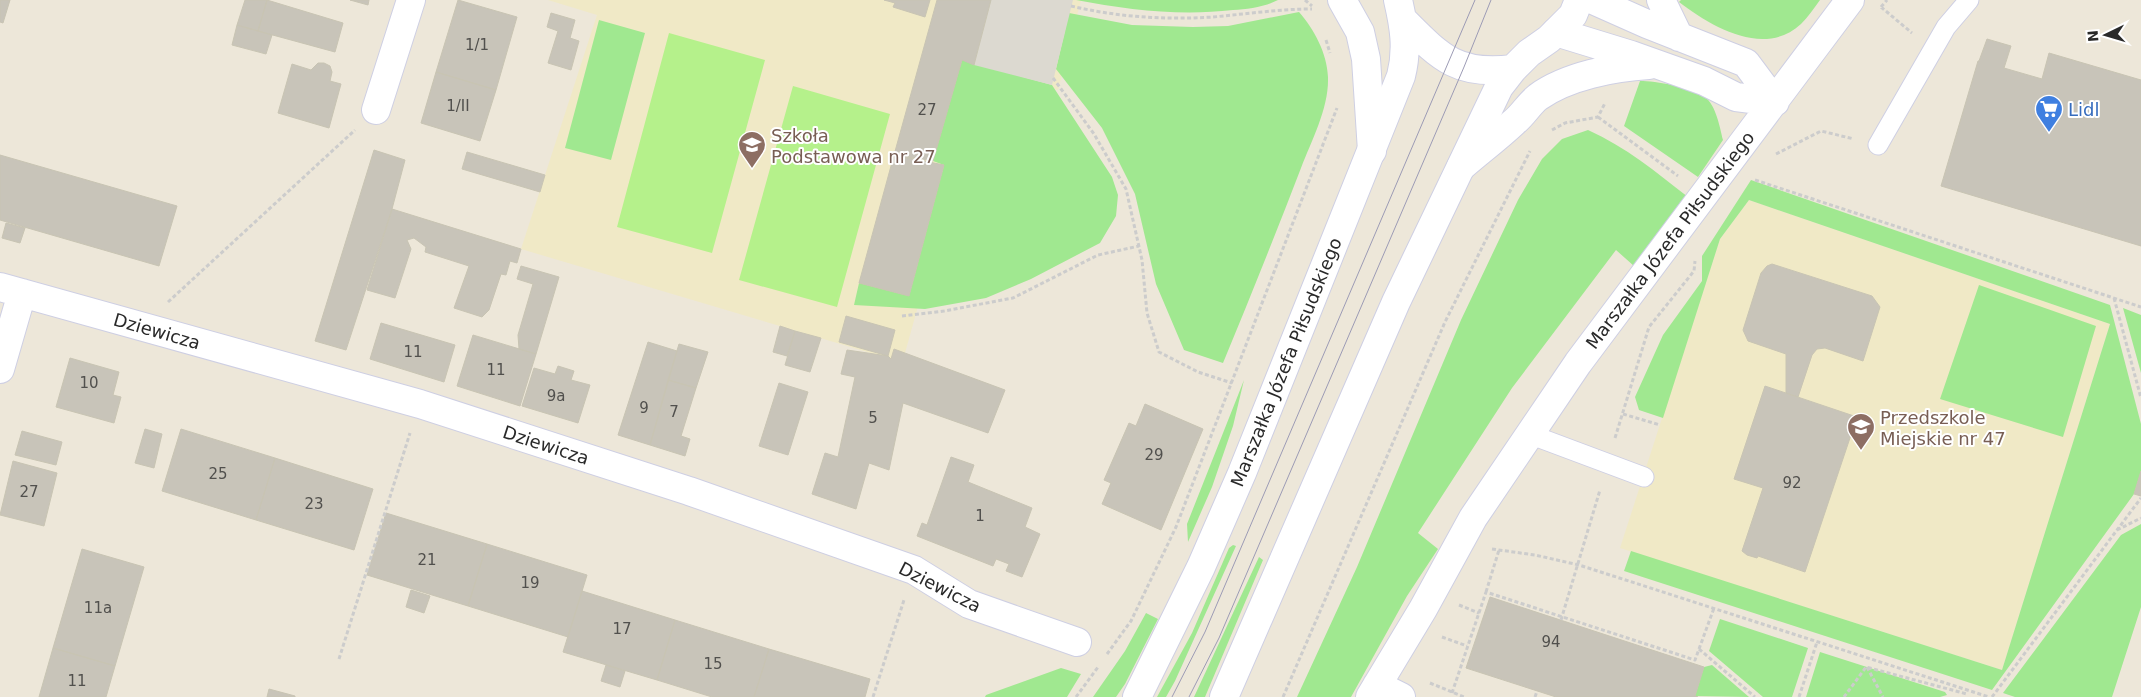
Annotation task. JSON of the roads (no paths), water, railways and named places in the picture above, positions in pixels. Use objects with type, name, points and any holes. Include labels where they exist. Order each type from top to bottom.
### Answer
[{"type":"street","points":[[376,110],[411,0]]},
{"type":"street","points":[[1342,0],[1360,32],[1366,59],[1372,151]]},
{"type":"street","points":[[1224,697],[1396,302],[1499,87],[1513,69],[1573,15],[1578,0]]},
{"type":"street","points":[[1593,0],[1746,63],[1775,102]]},
{"type":"street","points":[[1661,0],[1679,37]]},
{"type":"street","name":"Marszałka Józefa Piłsudskiego","points":[[1402,697],[1373,691],[1424,609],[1473,518],[1578,363],[1850,0]]},
{"type":"street","points":[[1400,9],[1433,50],[1450,62],[1479,70],[1513,69]]},
{"type":"street","name":"Marszałka Józefa Piłsudskiego","points":[[1137,697],[1201,566],[1238,481],[1372,151],[1404,62],[1405,40],[1400,9]]},
{"type":"street","points":[[1556,32],[1631,55],[1654,65],[1704,81],[1736,97],[1775,102]]},
{"type":"street","points":[[1460,167],[1516,121],[1538,97],[1567,83],[1600,72],[1625,66],[1654,65]]},
{"type":"street","points":[[0,369],[11,290]]},
{"type":"street","name":"Dziewicza","points":[[11,290],[420,404],[689,491],[914,570],[969,604],[1077,642]]},
{"type":"lane","points":[[1878,145],[1946,27],[1969,0]]},
{"type":"lane","points":[[1529,434],[1644,477]]},
{"type":"tram line","points":[[1172,697],[1205,632],[1475,0]]},
{"type":"tram line","points":[[1189,697],[1219,638],[1491,0]]},
{"type":"place","name":"Lidl","points":[[2049,133]]},
{"type":"place","name":"Szkoła Podstawowa nr 27","points":[[752,169]]},
{"type":"place","name":"Przedszkole Miejskie nr 47","points":[[1861,451]]}]
